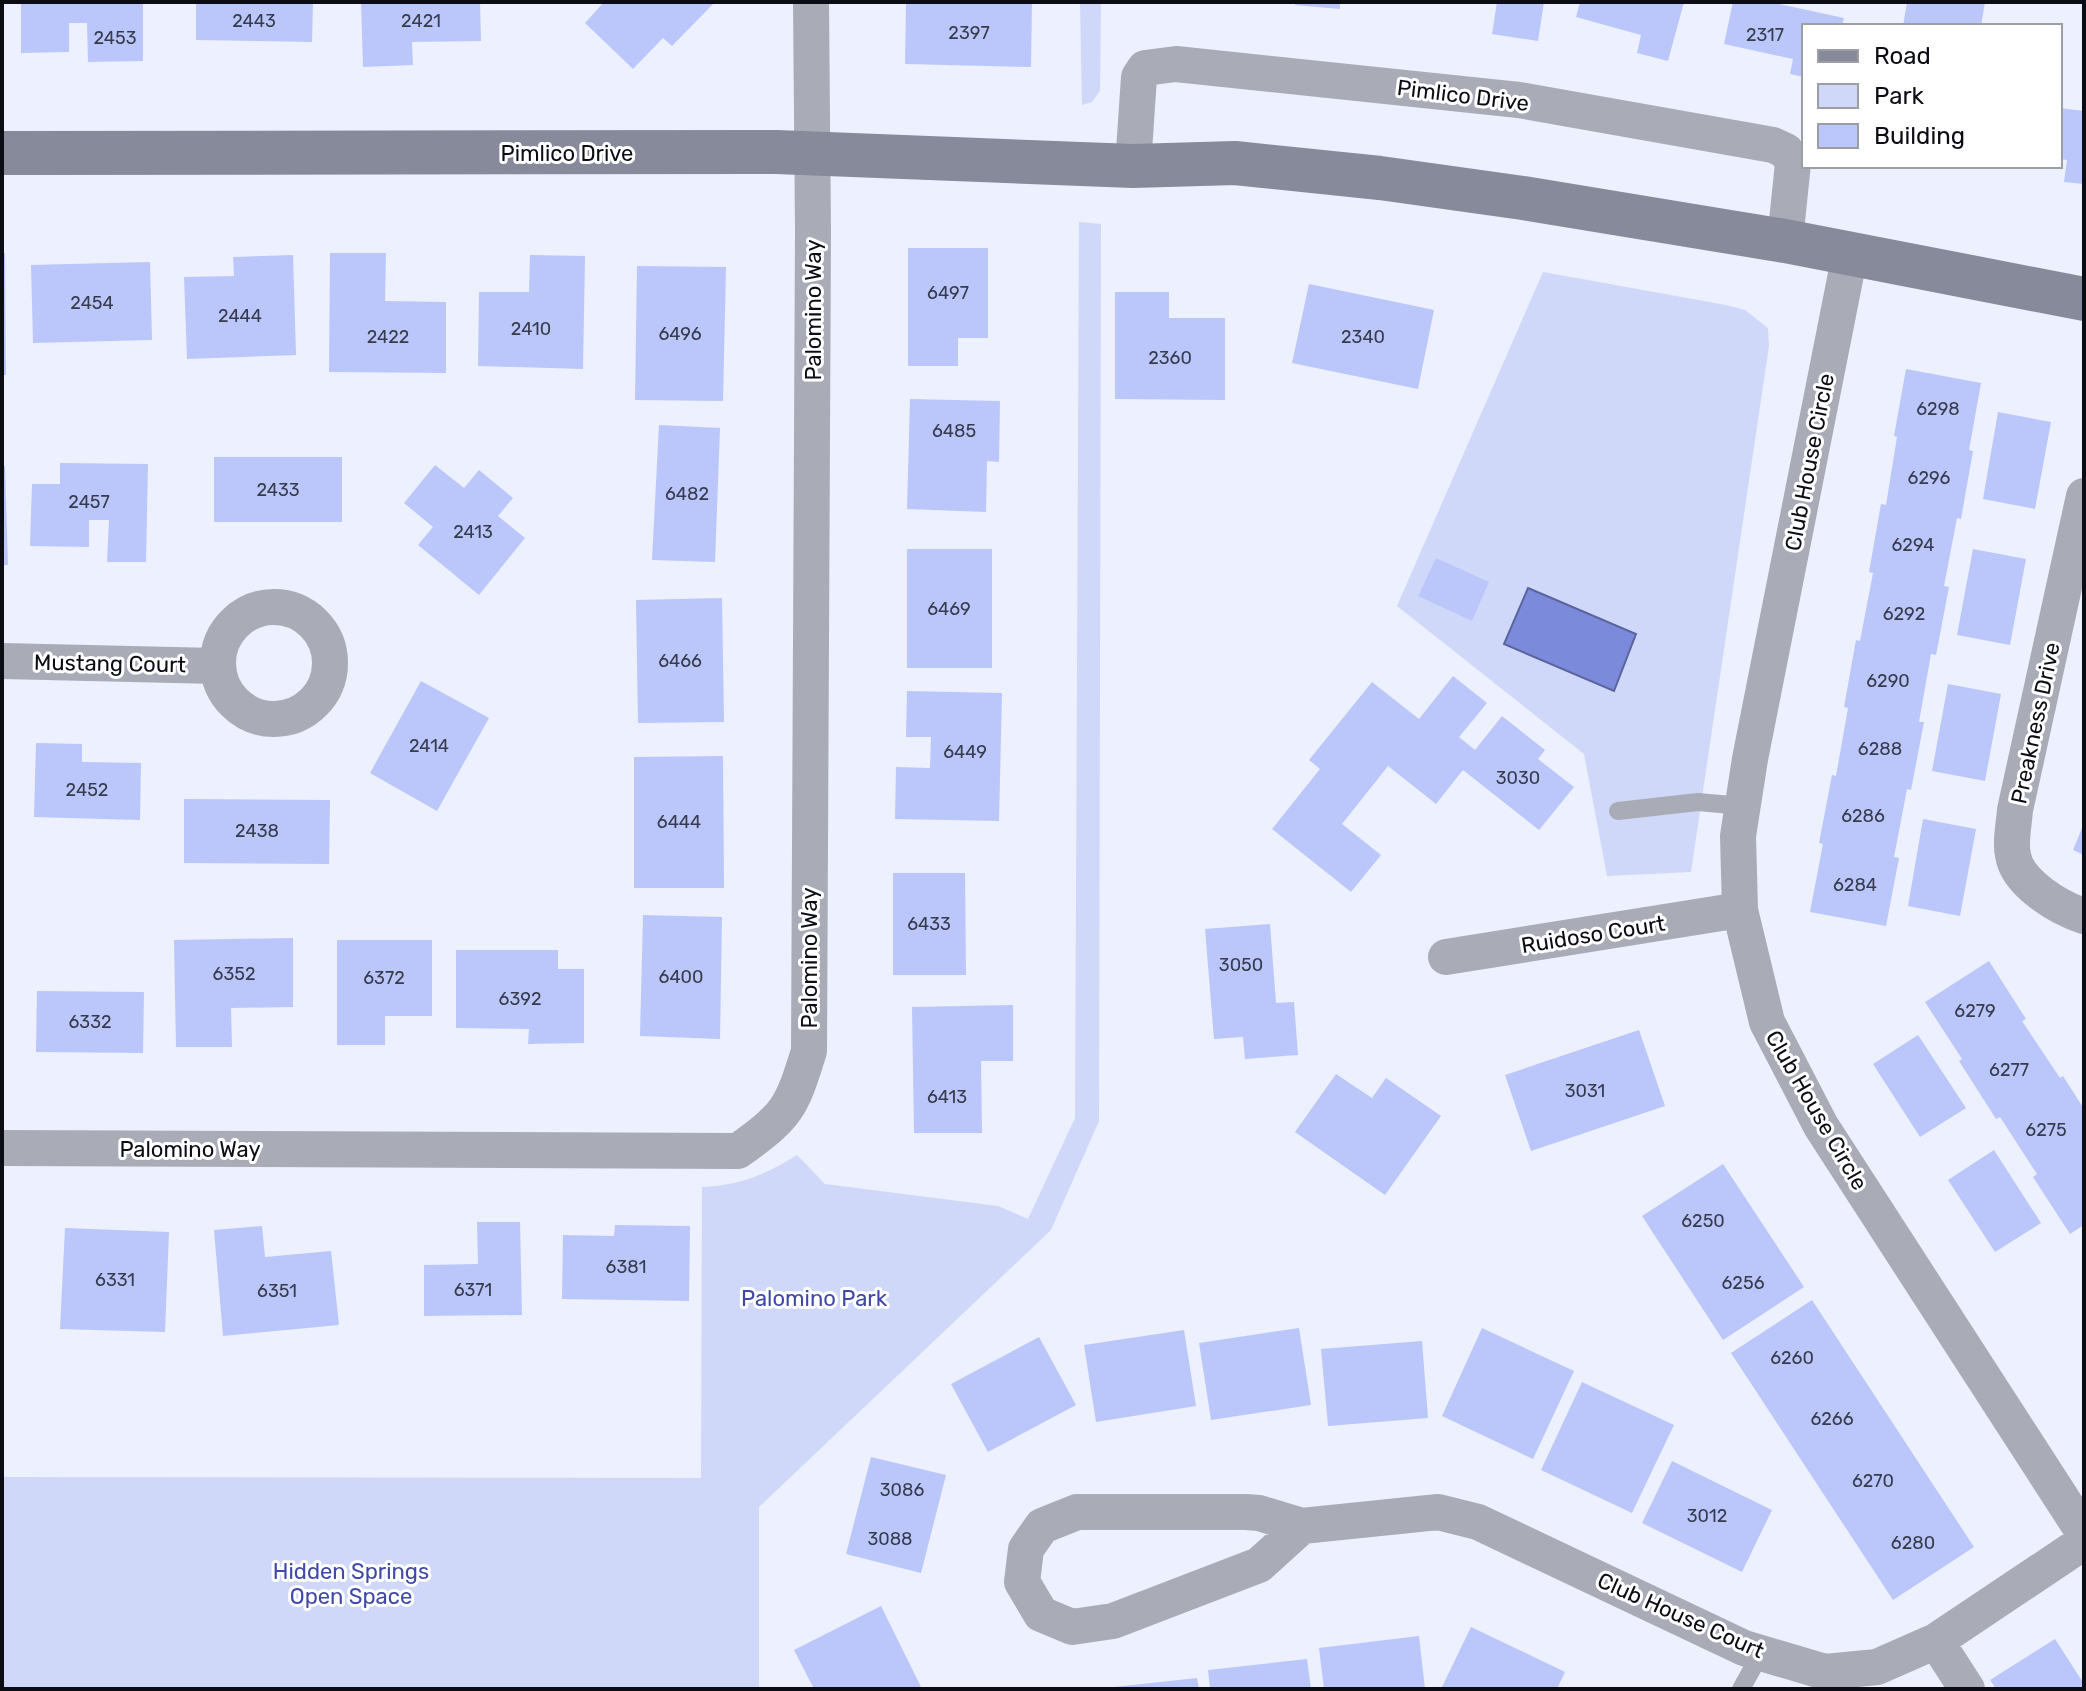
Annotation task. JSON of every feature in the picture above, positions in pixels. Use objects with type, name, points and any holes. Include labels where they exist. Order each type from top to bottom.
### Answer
[{"type":"street","name":"Palomino Way","points":[[2,1148],[738,1151],[776,1123],[794,1098],[809,1051],[811,2]]},
{"type":"street","name":"Pimlico Drive","points":[[1133,166],[1139,77],[1145,68],[1156,64],[1519,100],[1773,145],[1786,151],[1793,163],[1785,241]]},
{"type":"street","name":"Pimlico Drive","points":[[2,153],[813,154],[1133,166],[1235,163],[1370,176],[1508,196],[1785,241],[2084,299]]},
{"type":"street","name":"Club House Circle","points":[[1850,254],[1743,806],[1738,836],[1740,910],[1767,1022],[1821,1126],[2084,1533]]},
{"type":"street","name":"Preakness Drive","points":[[2084,496],[2015,810],[2012,857],[2025,879],[2046,898],[2084,916]]},
{"type":"street","name":"Mustang Court","points":[[2,661],[217,666]]},
{"type":"street","name":"Ruidoso Court","points":[[1446,957],[1740,910]]},
{"type":"street","name":"Club House Court","points":[[1302,1526],[1259,1565],[1108,1622],[1072,1627],[1041,1614],[1022,1582],[1026,1549],[1042,1526],[1077,1512],[1246,1512],[1302,1526],[1438,1512],[1478,1522],[1744,1648],[1825,1672],[1877,1667],[1936,1641],[2084,1542]]},
{"type":"street","points":[[1936,1641],[1967,1689]]},
{"type":"lane","points":[[1618,811],[1698,802],[1743,806]]},
{"type":"lane","points":[[1741,1689],[1761,1653]]},
{"type":"green space","points":[[1080,2],[1101,2],[1100,91],[1092,102],[1082,105]]},
{"type":"green space","points":[[1079,222],[1101,224],[1099,1121],[1051,1230],[759,1507],[759,1689],[2,1689],[2,1477],[701,1478],[702,1187],[752,1178],[797,1155],[825,1184],[998,1206],[1028,1219],[1075,1118]]},
{"type":"green space","points":[[1543,272],[1726,305],[1745,310],[1768,328],[1769,346],[1691,872],[1607,876],[1584,754],[1397,606]]},
{"type":"water","points":[[1528,588],[1636,634],[1614,691],[1504,644]]},
{"type":"building","points":[[21,2],[143,2],[143,61],[88,62],[87,23],[69,23],[69,52],[21,53]]},
{"type":"building","points":[[196,2],[313,2],[312,42],[196,40]]},
{"type":"building","points":[[361,2],[480,2],[481,41],[412,42],[413,65],[363,67]]},
{"type":"building","points":[[604,2],[715,2],[672,46],[663,38],[633,69],[585,23]]},
{"type":"building","points":[[906,2],[1032,2],[1031,67],[905,64]]},
{"type":"building","points":[[1296,2],[1340,2],[1340,9],[1295,5]]},
{"type":"building","points":[[1497,2],[1544,2],[1538,41],[1492,34]]},
{"type":"building","points":[[1580,2],[1684,2],[1668,61],[1637,53],[1641,35],[1576,17]]},
{"type":"building","points":[[1733,2],[1770,2],[1844,18],[1842,24],[1802,24],[1802,77],[1790,74],[1793,59],[1724,44]]},
{"type":"building","points":[[1907,2],[1985,2],[1981,24],[1903,24]]},
{"type":"building","points":[[2062,108],[2084,111],[2084,184],[2064,182],[2067,160],[2062,159]]},
{"type":"building","points":[[908,248],[988,248],[988,338],[958,338],[958,366],[908,366]]},
{"type":"building","points":[[2,253],[5,253],[6,375],[2,375]]},
{"type":"building","points":[[330,253],[386,253],[385,301],[446,302],[446,373],[329,372]]},
{"type":"building","points":[[293,255],[296,355],[187,359],[184,277],[234,276],[233,257]]},
{"type":"building","points":[[530,255],[585,256],[583,369],[478,366],[479,292],[529,292]]},
{"type":"building","points":[[150,262],[152,340],[33,343],[31,265]]},
{"type":"building","points":[[637,266],[726,267],[723,401],[635,400]]},
{"type":"building","points":[[1309,284],[1434,310],[1418,389],[1292,363]]},
{"type":"building","points":[[1115,292],[1169,292],[1169,318],[1225,318],[1225,400],[1115,399]]},
{"type":"building","points":[[1906,369],[1981,383],[1961,519],[1957,518],[1944,586],[1949,587],[1936,655],[1931,654],[1919,722],[1924,722],[1894,857],[1899,858],[1886,926],[1810,912],[1823,844],[1819,843],[1832,775],[1836,776],[1848,708],[1844,707],[1856,640],[1860,641],[1873,573],[1869,572],[1881,504],[1886,505]]},
{"type":"building","points":[[910,399],[1000,401],[999,462],[987,461],[986,512],[907,509]]},
{"type":"building","points":[[1998,412],[2051,422],[2035,509],[1983,499]]},
{"type":"building","points":[[659,425],[720,428],[715,562],[652,560]]},
{"type":"building","points":[[214,457],[342,457],[342,522],[214,522]]},
{"type":"building","points":[[60,463],[148,464],[146,562],[107,562],[109,520],[89,520],[89,547],[30,546],[32,484],[60,484]]},
{"type":"building","points":[[435,465],[464,488],[479,470],[513,498],[498,516],[525,538],[479,595],[418,545],[433,527],[404,503]]},
{"type":"building","points":[[2,466],[5,466],[8,565],[2,565]]},
{"type":"building","points":[[907,549],[992,549],[992,668],[907,668]]},
{"type":"building","points":[[1973,549],[2026,559],[2010,645],[1957,635]]},
{"type":"building","points":[[1436,558],[1489,582],[1472,621],[1418,596]]},
{"type":"building","points":[[722,598],[724,722],[638,723],[636,600]]},
{"type":"building","points":[[1453,676],[1487,703],[1459,737],[1475,750],[1502,716],[1545,750],[1538,759],[1574,787],[1539,830],[1463,770],[1436,804],[1388,766],[1342,824],[1381,855],[1351,892],[1272,829],[1320,769],[1309,760],[1372,682],[1419,719]]},
{"type":"building","points":[[421,681],[489,718],[437,811],[370,773]]},
{"type":"building","points":[[1948,684],[2001,694],[1985,781],[1932,771]]},
{"type":"building","points":[[907,691],[1002,693],[999,821],[895,819],[896,767],[930,768],[931,737],[906,737]]},
{"type":"building","points":[[36,743],[82,744],[82,762],[141,763],[140,820],[34,817]]},
{"type":"building","points":[[723,756],[724,888],[634,888],[634,757]]},
{"type":"building","points":[[184,799],[330,800],[329,864],[184,863]]},
{"type":"building","points":[[1923,819],[1976,829],[1960,916],[1908,906]]},
{"type":"building","points":[[2084,823],[2084,855],[2073,850]]},
{"type":"building","points":[[893,873],[965,873],[966,975],[893,975]]},
{"type":"building","points":[[643,915],[722,917],[720,1039],[640,1036]]},
{"type":"building","points":[[1270,924],[1276,1003],[1294,1002],[1298,1055],[1245,1059],[1243,1037],[1214,1039],[1205,929]]},
{"type":"building","points":[[293,938],[293,1007],[231,1008],[232,1047],[176,1047],[174,940]]},
{"type":"building","points":[[337,940],[432,940],[432,1016],[385,1016],[385,1045],[337,1045]]},
{"type":"building","points":[[456,950],[558,950],[558,969],[584,969],[584,1043],[528,1044],[529,1029],[456,1028]]},
{"type":"building","points":[[1989,961],[2026,1019],[2022,1021],[2084,1109],[2084,1225],[2070,1234],[2033,1177],[2037,1174],[2000,1117],[1996,1119],[1925,1002]]},
{"type":"building","points":[[37,991],[144,992],[143,1053],[36,1052]]},
{"type":"building","points":[[1013,1005],[1013,1061],[981,1061],[982,1133],[914,1133],[912,1007]]},
{"type":"building","points":[[1639,1030],[1665,1106],[1531,1151],[1505,1075]]},
{"type":"building","points":[[1918,1035],[1966,1108],[1920,1137],[1873,1064]]},
{"type":"building","points":[[1336,1074],[1372,1098],[1386,1078],[1441,1116],[1385,1195],[1295,1132]]},
{"type":"building","points":[[1994,1150],[2041,1223],[1995,1252],[1948,1180]]},
{"type":"building","points":[[1723,1164],[1804,1287],[1723,1340],[1642,1216]]},
{"type":"building","points":[[477,1222],[520,1222],[522,1315],[424,1316],[424,1265],[478,1264]]},
{"type":"building","points":[[615,1225],[690,1226],[689,1301],[562,1299],[563,1235],[614,1236]]},
{"type":"building","points":[[262,1226],[265,1257],[331,1251],[339,1325],[223,1336],[214,1230]]},
{"type":"building","points":[[65,1228],[169,1232],[165,1332],[60,1329]]},
{"type":"building","points":[[1812,1300],[1974,1547],[1893,1600],[1731,1353]]},
{"type":"building","points":[[1299,1328],[1311,1405],[1211,1420],[1199,1343]]},
{"type":"building","points":[[1482,1328],[1574,1371],[1533,1459],[1442,1416]]},
{"type":"building","points":[[1184,1330],[1196,1406],[1096,1422],[1084,1345]]},
{"type":"building","points":[[1039,1337],[1076,1405],[988,1452],[951,1384]]},
{"type":"building","points":[[1422,1341],[1428,1418],[1328,1426],[1321,1349]]},
{"type":"building","points":[[1582,1382],[1674,1425],[1632,1513],[1541,1470]]},
{"type":"building","points":[[871,1457],[946,1475],[921,1573],[846,1554]]},
{"type":"building","points":[[1672,1461],[1772,1510],[1742,1572],[1642,1523]]},
{"type":"building","points":[[881,1606],[922,1689],[814,1689],[794,1650]]},
{"type":"building","points":[[1471,1627],[1565,1672],[1557,1689],[1441,1689]]},
{"type":"building","points":[[1419,1636],[1425,1689],[1324,1689],[1319,1648]]},
{"type":"building","points":[[2055,1639],[2084,1684],[2084,1689],[1996,1689],[1990,1680]]},
{"type":"building","points":[[1307,1659],[1311,1689],[1210,1689],[1208,1670]]},
{"type":"building","points":[[1197,1678],[1199,1689],[1114,1689],[1114,1687]]},
{"type":"park label","name":"Palomino Park","points":[[814,1298]]},
{"type":"park label","name":"Hidden Springs Open Space","points":[[351,1584]]}]
